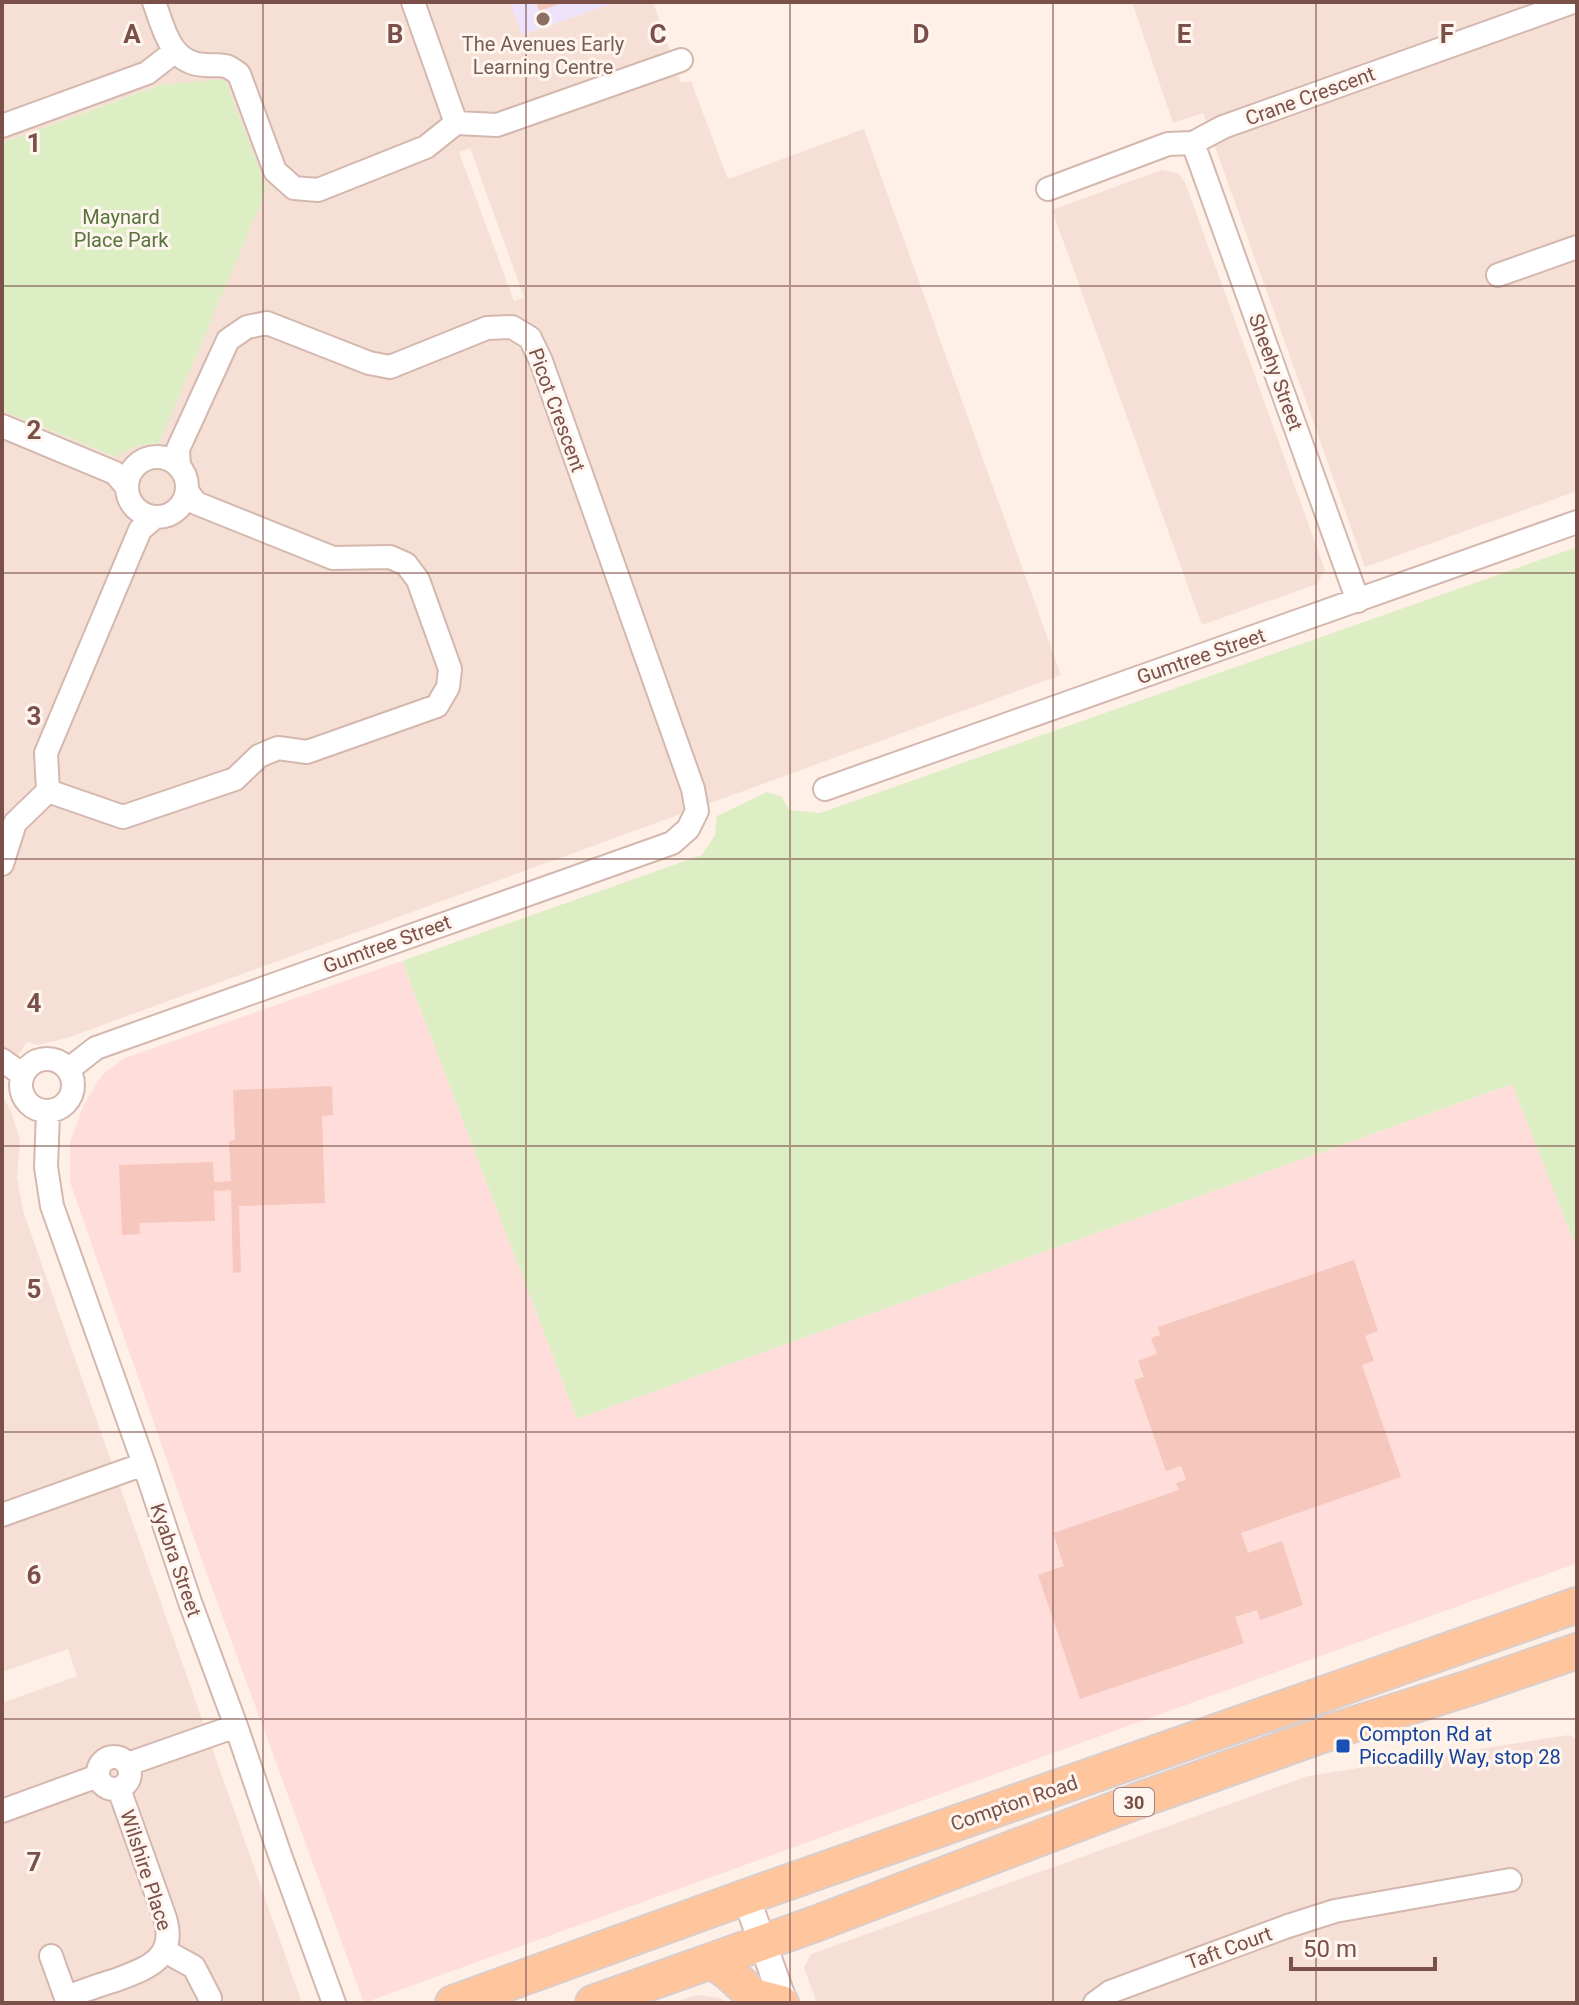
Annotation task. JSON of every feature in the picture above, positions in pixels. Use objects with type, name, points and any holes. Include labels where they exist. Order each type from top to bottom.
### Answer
[{"type":"main road","name":"Compton Road","points":[[453,2003],[1577,1605]]},
{"type":"main road","name":"Compton Road","points":[[593,2003],[1222,1770],[1336,1730],[1572,1659]]},
{"type":"main road","points":[[712,1961],[754,1996],[783,2003]]},
{"type":"street","points":[[154,2],[174,52],[186,61],[201,65],[226,64],[239,74],[275,171],[294,188],[318,190],[426,147],[456,123],[497,125],[681,60]]},
{"type":"street","points":[[413,2],[456,123]]},
{"type":"street","name":"Crane Crescent","points":[[1048,189],[1168,144],[1193,143],[1223,127],[1573,2]]},
{"type":"street","points":[[2,126],[147,73],[174,52]]},
{"type":"street","name":"Sheehy Street","points":[[1193,143],[1358,601]]},
{"type":"street","points":[[1498,275],[1577,247]]},
{"type":"street","name":"Picot Crescent","points":[[173,458],[228,340],[247,327],[267,323],[369,363],[390,367],[487,328],[512,327],[530,338],[541,361],[693,789],[697,811]]},
{"type":"street","points":[[2,426],[125,477]]},
{"type":"street","points":[[125,477],[146,459],[173,458],[184,474],[187,501]]},
{"type":"street","points":[[125,477],[129,496],[145,519]]},
{"type":"street","points":[[145,519],[164,516],[187,501]]},
{"type":"street","points":[[48,791],[123,817],[235,779],[259,756],[278,748],[307,752],[437,706],[448,687],[450,669],[418,580],[406,564],[390,557],[333,558],[187,501]]},
{"type":"street","points":[[48,791],[46,753],[145,519]]},
{"type":"street","name":"Gumtree Street","points":[[825,789],[1577,522]]},
{"type":"street","points":[[2,864],[9,815],[48,791]]},
{"type":"street","name":"Gumtree Street","points":[[69,1069],[96,1048],[672,843],[688,829],[697,811]]},
{"type":"street","points":[[42,1059],[58,1061],[69,1069],[73,1080],[72,1095],[61,1108],[48,1112],[37,1109],[25,1099],[23,1075],[34,1062],[42,1059]]},
{"type":"street","points":[[2,1060],[23,1075]]},
{"type":"street","name":"Kyabra Street","points":[[48,1112],[46,1167],[52,1206],[334,2003]]},
{"type":"street","points":[[2,1515],[144,1464]]},
{"type":"street","points":[[2,1811],[98,1776],[99,1766],[108,1757],[120,1757],[128,1764],[236,1726]]},
{"type":"street","name":"Wilshire Place","points":[[98,1776],[102,1785],[119,1789],[130,1779],[128,1764]]},
{"type":"street","name":"Wilshire Place","points":[[51,1956],[67,2000],[142,1970],[156,1962],[165,1951],[168,1929],[119,1789]]},
{"type":"street","name":"Taft Court","points":[[1095,2003],[1110,1992],[1335,1911],[1510,1880]]},
{"type":"street","points":[[746,1897],[783,2003]]},
{"type":"street","name":"Wilshire Place","points":[[165,1951],[194,1967],[210,1998]]},
{"type":"shaded area","points":[[2,2],[510,2],[523,35],[616,2],[653,2],[681,83],[691,81],[728,179],[864,129],[1061,675],[67,1038],[38,1045],[27,1042],[2,1080],[2,411],[115,457],[135,446],[159,443],[159,85],[2,143]],"holes":[[[470,148],[524,297],[514,301],[459,152]]]},
{"type":"shaded area","name":"The Avenues Early Learning Centre","points":[[510,2],[616,2],[522,35]]},
{"type":"shaded area","points":[[1132,2],[1577,2],[1577,491],[1365,567],[1203,113],[1173,123]]},
{"type":"shaded area","points":[[1161,170],[1178,173],[1185,182],[1325,570],[1317,584],[1202,625],[1052,210]]},
{"type":"shaded area","points":[[402,961],[577,1419],[1513,1084],[1577,1250],[1577,1563],[364,2003],[200,1555],[70,1182],[70,1142],[84,1104],[102,1075],[125,1058]]},
{"type":"shaded area","points":[[2,1094],[20,1140],[17,1177],[23,1211],[302,2003],[2,2003],[2,1703],[77,1676],[68,1649],[2,1672]]},
{"type":"shaded area","points":[[1569,1735],[1577,1740],[1577,2003],[817,2003],[804,1968],[811,1954],[1308,1776]]},
{"type":"shaded area","points":[[697,1995],[719,1998],[729,2003],[672,2003]]},
{"type":"green space","name":"Maynard Place Park","points":[[225,79],[267,189],[159,443],[135,446],[116,457],[2,411],[2,143],[160,85]]},
{"type":"green space","points":[[1577,547],[1577,1250],[1512,1084],[577,1419],[402,961],[702,855],[715,835],[717,816],[767,792],[782,797],[789,810],[820,813]]},
{"type":"building","points":[[536,2],[565,2],[539,11]]},
{"type":"building","points":[[332,1086],[333,1115],[322,1116],[325,1203],[239,1206],[241,1272],[233,1273],[231,1190],[214,1191],[215,1221],[139,1223],[140,1234],[122,1235],[119,1165],[213,1162],[214,1182],[231,1181],[229,1141],[235,1140],[233,1090]]},
{"type":"building","points":[[1354,1260],[1378,1331],[1365,1336],[1374,1361],[1362,1365],[1401,1477],[1241,1533],[1248,1553],[1282,1541],[1303,1605],[1260,1620],[1257,1610],[1235,1617],[1244,1643],[1080,1699],[1038,1575],[1064,1566],[1053,1533],[1179,1490],[1176,1483],[1186,1480],[1181,1466],[1166,1471],[1134,1380],[1144,1377],[1138,1361],[1157,1354],[1151,1338],[1160,1335],[1158,1327]]},
{"type":"place","name":"The Avenues Early Learning Centre","points":[[543,19]]},
{"type":"place","name":"Compton Rd at Piccadilly Way, stop 28","points":[[1343,1746]]}]
